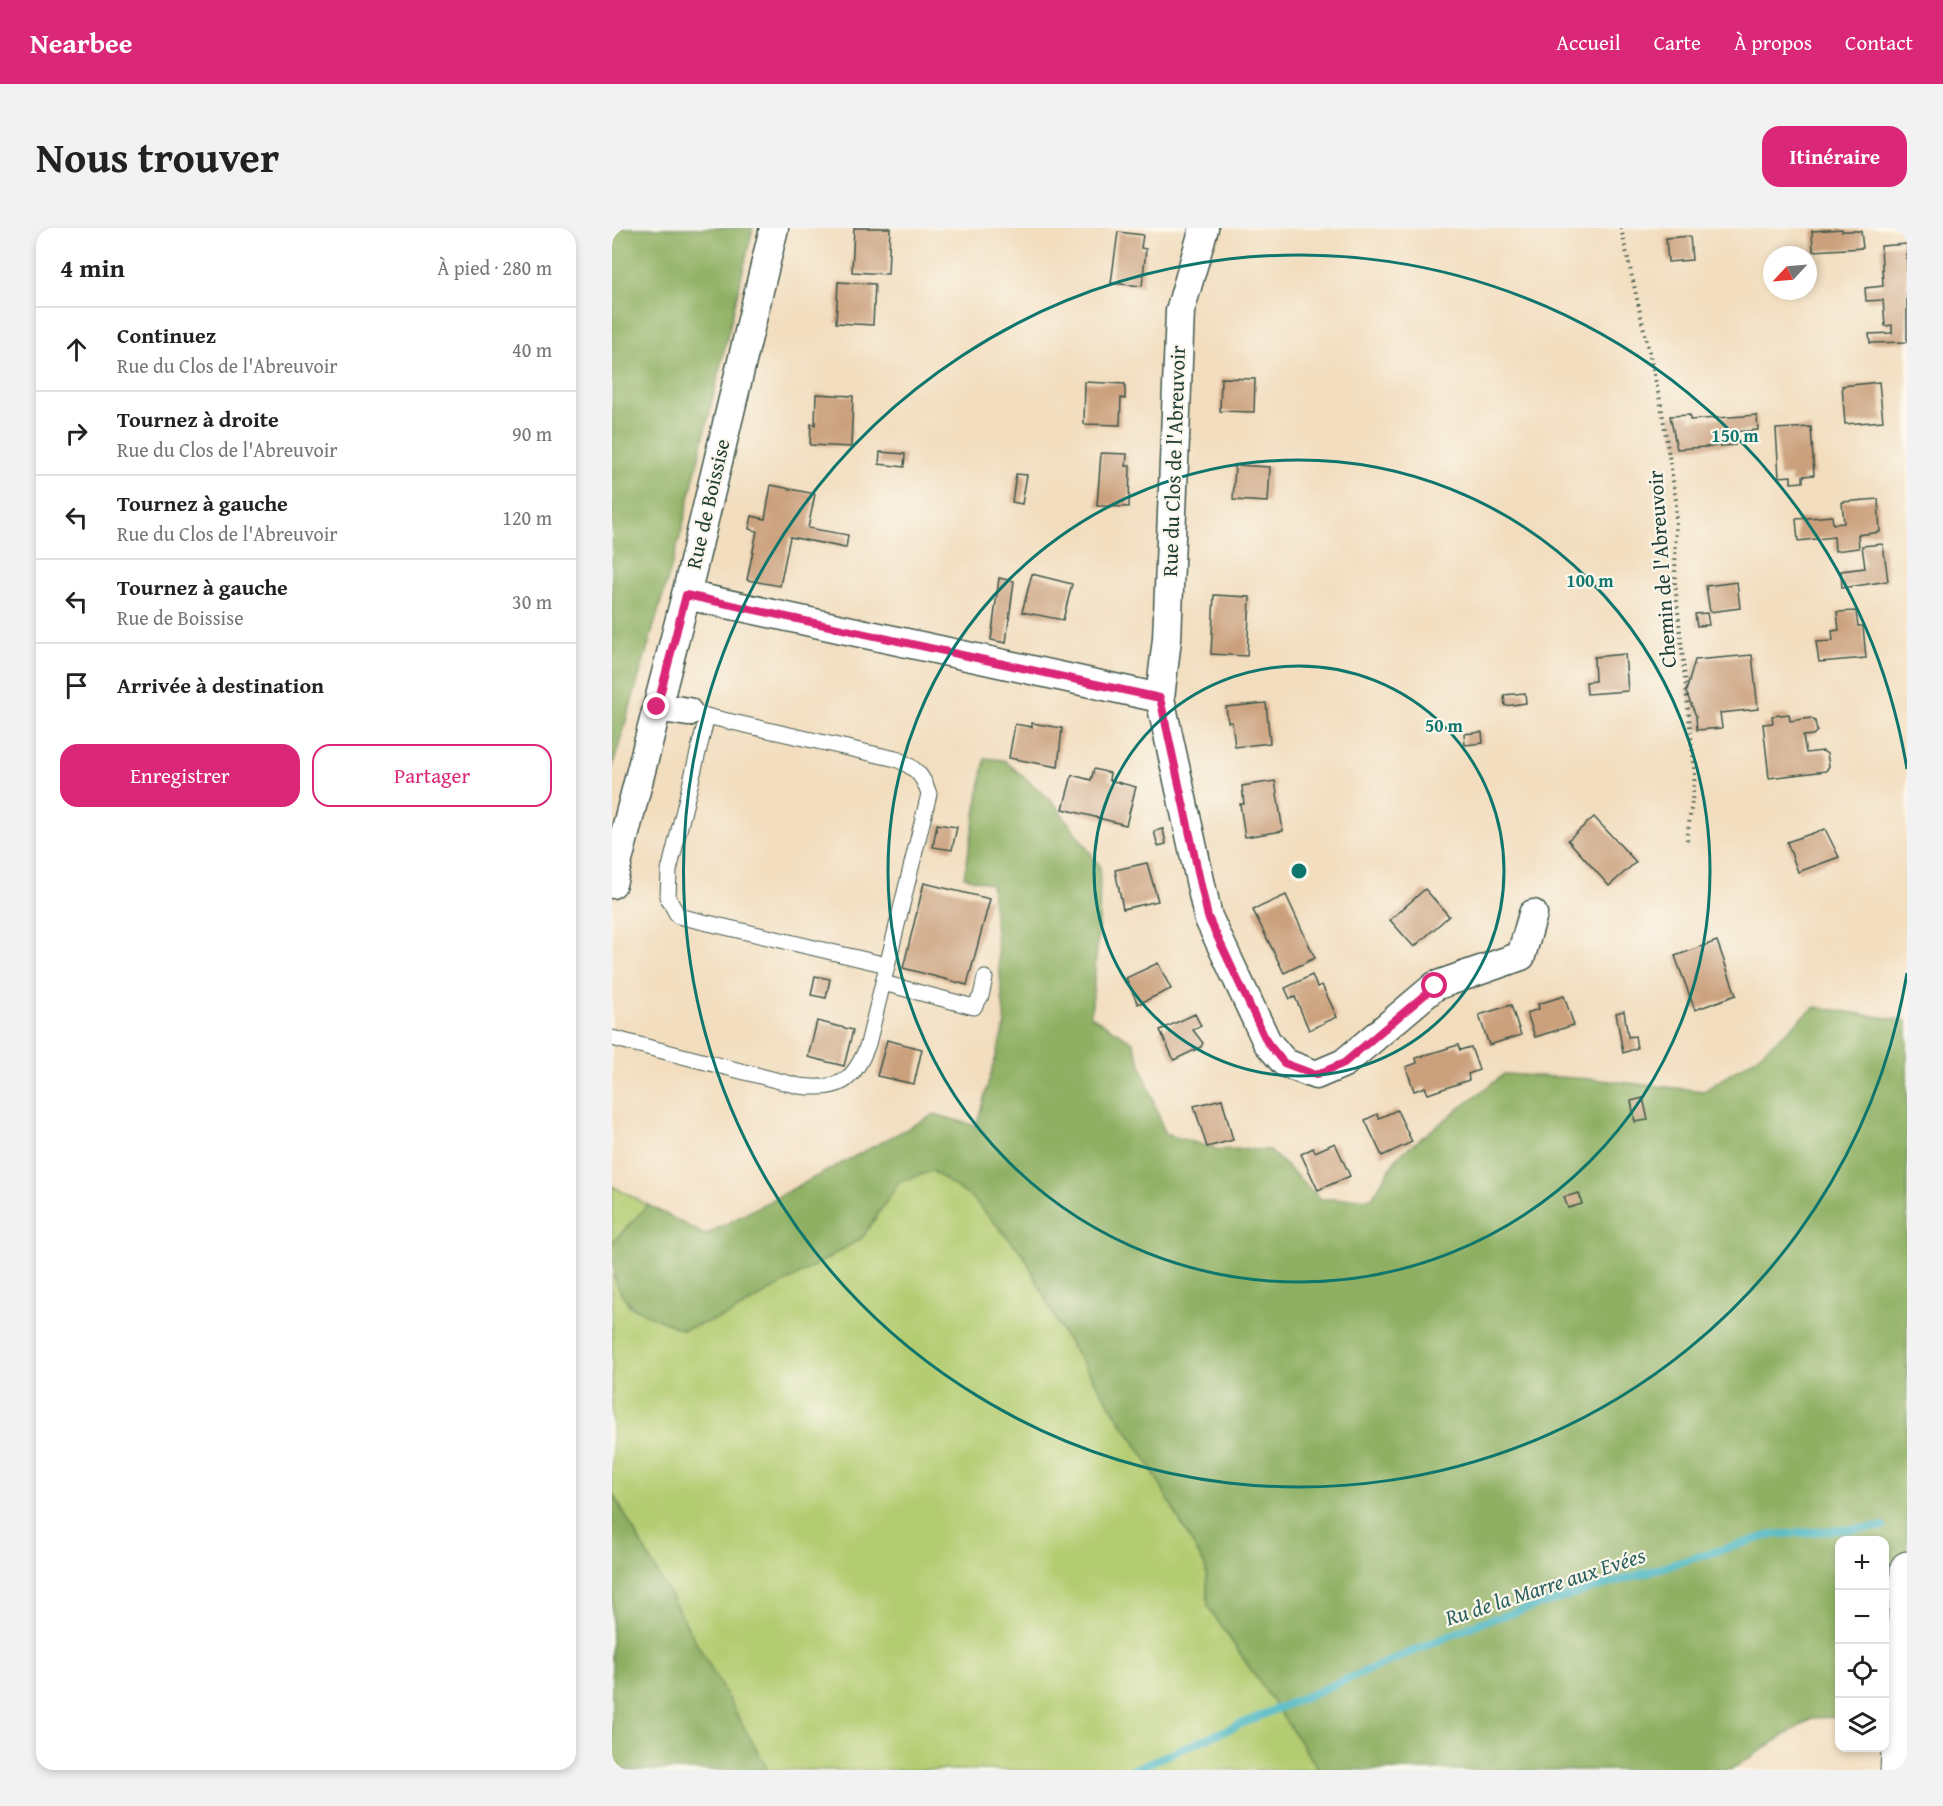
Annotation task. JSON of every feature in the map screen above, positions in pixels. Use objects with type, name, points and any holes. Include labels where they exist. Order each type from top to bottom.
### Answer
[{"type":"main road","points":[[1897,1770],[1907,1568]]},
{"type":"street","name":"Rue de Boissise","points":[[612,884],[686,595],[774,228]]},
{"type":"street","name":"Rue du Clos de l'Abreuvoir","points":[[1204,228],[1180,311],[1167,639],[1160,698],[1208,917],[1267,1042],[1284,1063],[1316,1075],[1344,1063],[1435,986],[1521,956],[1533,914]]},
{"type":"street","points":[[686,595],[1160,698]]},
{"type":"street","points":[[657,707],[698,714]]},
{"type":"lane","points":[[612,1038],[799,1086],[823,1089],[838,1084],[860,1065],[883,983],[929,794],[925,780],[914,767],[896,759],[698,714],[669,872],[668,898],[678,916],[887,965]]},
{"type":"lane","points":[[883,983],[974,1007],[981,996],[985,978]]},
{"type":"path","name":"Chemin de l'Abreuvoir","points":[[1621,228],[1661,405],[1676,500],[1675,583],[1695,775],[1687,841]]},
{"type":"green space","points":[[612,228],[753,228],[680,537],[612,769]]},
{"type":"green space","points":[[985,758],[1004,760],[1054,803],[1100,866],[1099,924],[1091,1016],[1133,1042],[1165,1134],[1217,1149],[1269,1150],[1321,1199],[1372,1198],[1398,1156],[1504,1074],[1592,1079],[1704,1091],[1754,1059],[1815,1007],[1907,1021],[1907,1715],[1889,1715],[1889,1536],[1835,1536],[1835,1717],[1812,1718],[1730,1770],[1319,1770],[1208,1606],[1206,1568],[1144,1456],[1062,1332],[1024,1255],[972,1198],[932,1171],[899,1182],[862,1238],[729,1315],[683,1330],[650,1316],[628,1302],[620,1292],[616,1280],[612,1243],[648,1205],[705,1235],[935,1114],[976,1126],[1005,1025],[991,884],[964,877]]},
{"type":"green space","points":[[932,1171],[972,1198],[1024,1255],[1062,1332],[1144,1456],[1206,1568],[1208,1606],[1319,1770],[768,1770],[612,1492],[612,1274],[630,1307],[683,1330],[729,1315],[862,1238],[899,1182]]},
{"type":"green space","points":[[612,1186],[648,1205],[612,1245]]},
{"type":"green space","points":[[612,1492],[768,1770],[612,1770]]},
{"type":"building","points":[[854,228],[890,228],[888,274],[852,272]]},
{"type":"building","points":[[1842,229],[1842,231],[1861,231],[1863,248],[1817,251],[1817,246],[1813,246],[1812,231]]},
{"type":"building","points":[[1118,232],[1143,235],[1141,248],[1146,249],[1142,286],[1111,283]]},
{"type":"building","points":[[1690,236],[1692,260],[1668,262],[1666,238]]},
{"type":"building","points":[[1907,244],[1907,342],[1870,343],[1869,334],[1892,333],[1892,325],[1885,326],[1883,300],[1866,301],[1865,288],[1883,286],[1881,246]]},
{"type":"building","points":[[838,282],[875,284],[873,325],[836,323]]},
{"type":"building","points":[[1221,378],[1255,379],[1254,412],[1220,411]]},
{"type":"building","points":[[1085,382],[1125,384],[1125,399],[1121,398],[1120,425],[1084,424]]},
{"type":"building","points":[[1879,382],[1883,421],[1845,424],[1842,386]]},
{"type":"building","points":[[816,394],[853,396],[851,447],[810,445],[811,424],[815,425]]},
{"type":"building","points":[[1690,415],[1690,420],[1757,415],[1758,430],[1734,432],[1735,445],[1677,449],[1670,416]]},
{"type":"building","points":[[1811,427],[1814,475],[1803,476],[1803,482],[1791,483],[1791,476],[1779,477],[1776,429]]},
{"type":"building","points":[[880,452],[905,454],[904,467],[879,464]]},
{"type":"building","points":[[1101,453],[1127,454],[1126,466],[1130,466],[1129,507],[1097,506]]},
{"type":"building","points":[[1235,465],[1270,467],[1268,502],[1233,500]]},
{"type":"building","points":[[1016,474],[1027,475],[1022,504],[1012,502]]},
{"type":"building","points":[[771,485],[815,494],[808,528],[848,535],[846,548],[790,537],[780,586],[747,580],[757,531],[749,529],[752,516],[765,519]]},
{"type":"building","points":[[1878,499],[1880,532],[1858,535],[1859,548],[1835,551],[1834,537],[1798,541],[1796,519],[1832,516],[1833,524],[1844,523],[1842,502]]},
{"type":"building","points":[[1883,544],[1888,581],[1842,588],[1841,571],[1865,568],[1862,546]]},
{"type":"building","points":[[1032,574],[1072,584],[1063,620],[1022,612]]},
{"type":"building","points":[[999,578],[1014,581],[1006,643],[991,640]]},
{"type":"building","points":[[1737,582],[1740,608],[1710,612],[1706,586]]},
{"type":"building","points":[[1214,595],[1250,597],[1247,656],[1211,654]]},
{"type":"building","points":[[1856,611],[1858,626],[1863,626],[1866,658],[1819,662],[1816,642],[1833,641],[1832,631],[1839,630],[1837,612]]},
{"type":"building","points":[[1707,613],[1709,625],[1697,626],[1695,614]]},
{"type":"building","points":[[1625,654],[1628,691],[1587,694],[1586,682],[1595,681],[1594,657]]},
{"type":"building","points":[[1752,655],[1758,709],[1720,713],[1722,728],[1697,730],[1696,716],[1686,692],[1695,660]]},
{"type":"building","points":[[1525,693],[1526,703],[1505,706],[1504,695]]},
{"type":"building","points":[[1266,703],[1270,743],[1235,747],[1232,722],[1228,722],[1226,707]]},
{"type":"building","points":[[1789,714],[1790,721],[1811,718],[1815,721],[1817,731],[1813,735],[1803,736],[1806,753],[1823,751],[1827,754],[1829,766],[1826,771],[1769,778],[1763,724],[1773,723],[1772,716]]},
{"type":"building","points":[[1032,723],[1062,728],[1058,767],[1009,758],[1015,724],[1032,727]]},
{"type":"building","points":[[1482,732],[1483,743],[1465,745],[1464,734]]},
{"type":"building","points":[[1094,769],[1110,773],[1109,780],[1136,787],[1126,825],[1063,809],[1072,775],[1091,780]]},
{"type":"building","points":[[1275,781],[1283,831],[1245,837],[1240,804],[1244,804],[1242,786]]},
{"type":"building","points":[[1594,817],[1636,862],[1609,886],[1568,840]]},
{"type":"building","points":[[937,824],[957,827],[952,850],[933,847]]},
{"type":"building","points":[[1163,829],[1166,844],[1158,846],[1154,831]]},
{"type":"building","points":[[1825,829],[1839,857],[1798,872],[1787,842]]},
{"type":"building","points":[[1147,863],[1158,901],[1123,909],[1115,870]]},
{"type":"building","points":[[924,883],[990,899],[967,985],[903,968]]},
{"type":"building","points":[[1425,889],[1449,916],[1414,947],[1390,920]]},
{"type":"building","points":[[1286,895],[1315,958],[1284,973],[1253,910]]},
{"type":"building","points":[[1717,941],[1736,995],[1695,1010],[1675,956]]},
{"type":"building","points":[[1158,963],[1171,989],[1138,1004],[1126,978]]},
{"type":"building","points":[[1312,975],[1317,987],[1322,985],[1337,1017],[1309,1030],[1295,997],[1290,999],[1285,988]]},
{"type":"building","points":[[815,976],[830,979],[826,998],[811,995]]},
{"type":"building","points":[[1564,996],[1574,1025],[1535,1037],[1527,1013],[1539,1009],[1538,1004]]},
{"type":"building","points":[[1511,1005],[1521,1035],[1489,1045],[1479,1015]]},
{"type":"building","points":[[1624,1011],[1628,1037],[1635,1036],[1637,1048],[1623,1053],[1616,1013]]},
{"type":"building","points":[[1195,1014],[1201,1026],[1193,1030],[1203,1043],[1201,1047],[1174,1060],[1160,1030]]},
{"type":"building","points":[[817,1021],[853,1030],[844,1066],[808,1057]]},
{"type":"building","points":[[887,1040],[922,1049],[914,1084],[877,1076]]},
{"type":"building","points":[[1458,1045],[1460,1050],[1471,1047],[1479,1070],[1468,1074],[1469,1080],[1428,1094],[1425,1087],[1414,1091],[1406,1067],[1417,1063],[1416,1058]]},
{"type":"building","points":[[1643,1098],[1648,1120],[1635,1122],[1631,1101]]},
{"type":"building","points":[[1222,1099],[1233,1140],[1207,1147],[1194,1106]]},
{"type":"building","points":[[1397,1110],[1412,1142],[1382,1156],[1365,1120],[1377,1114],[1379,1118]]},
{"type":"building","points":[[1335,1143],[1350,1176],[1318,1190],[1301,1154],[1313,1148],[1315,1152]]},
{"type":"building","points":[[1579,1193],[1582,1204],[1568,1208],[1564,1197]]},
{"type":"waterway","name":"Ru de la Marre aux Evées","points":[[1132,1770],[1482,1622],[1770,1535],[1883,1527]]},
{"type":"route","points":[[657,707],[686,595],[1160,698],[1208,917],[1267,1042],[1284,1063],[1316,1075],[1344,1063],[1435,986]]}]
